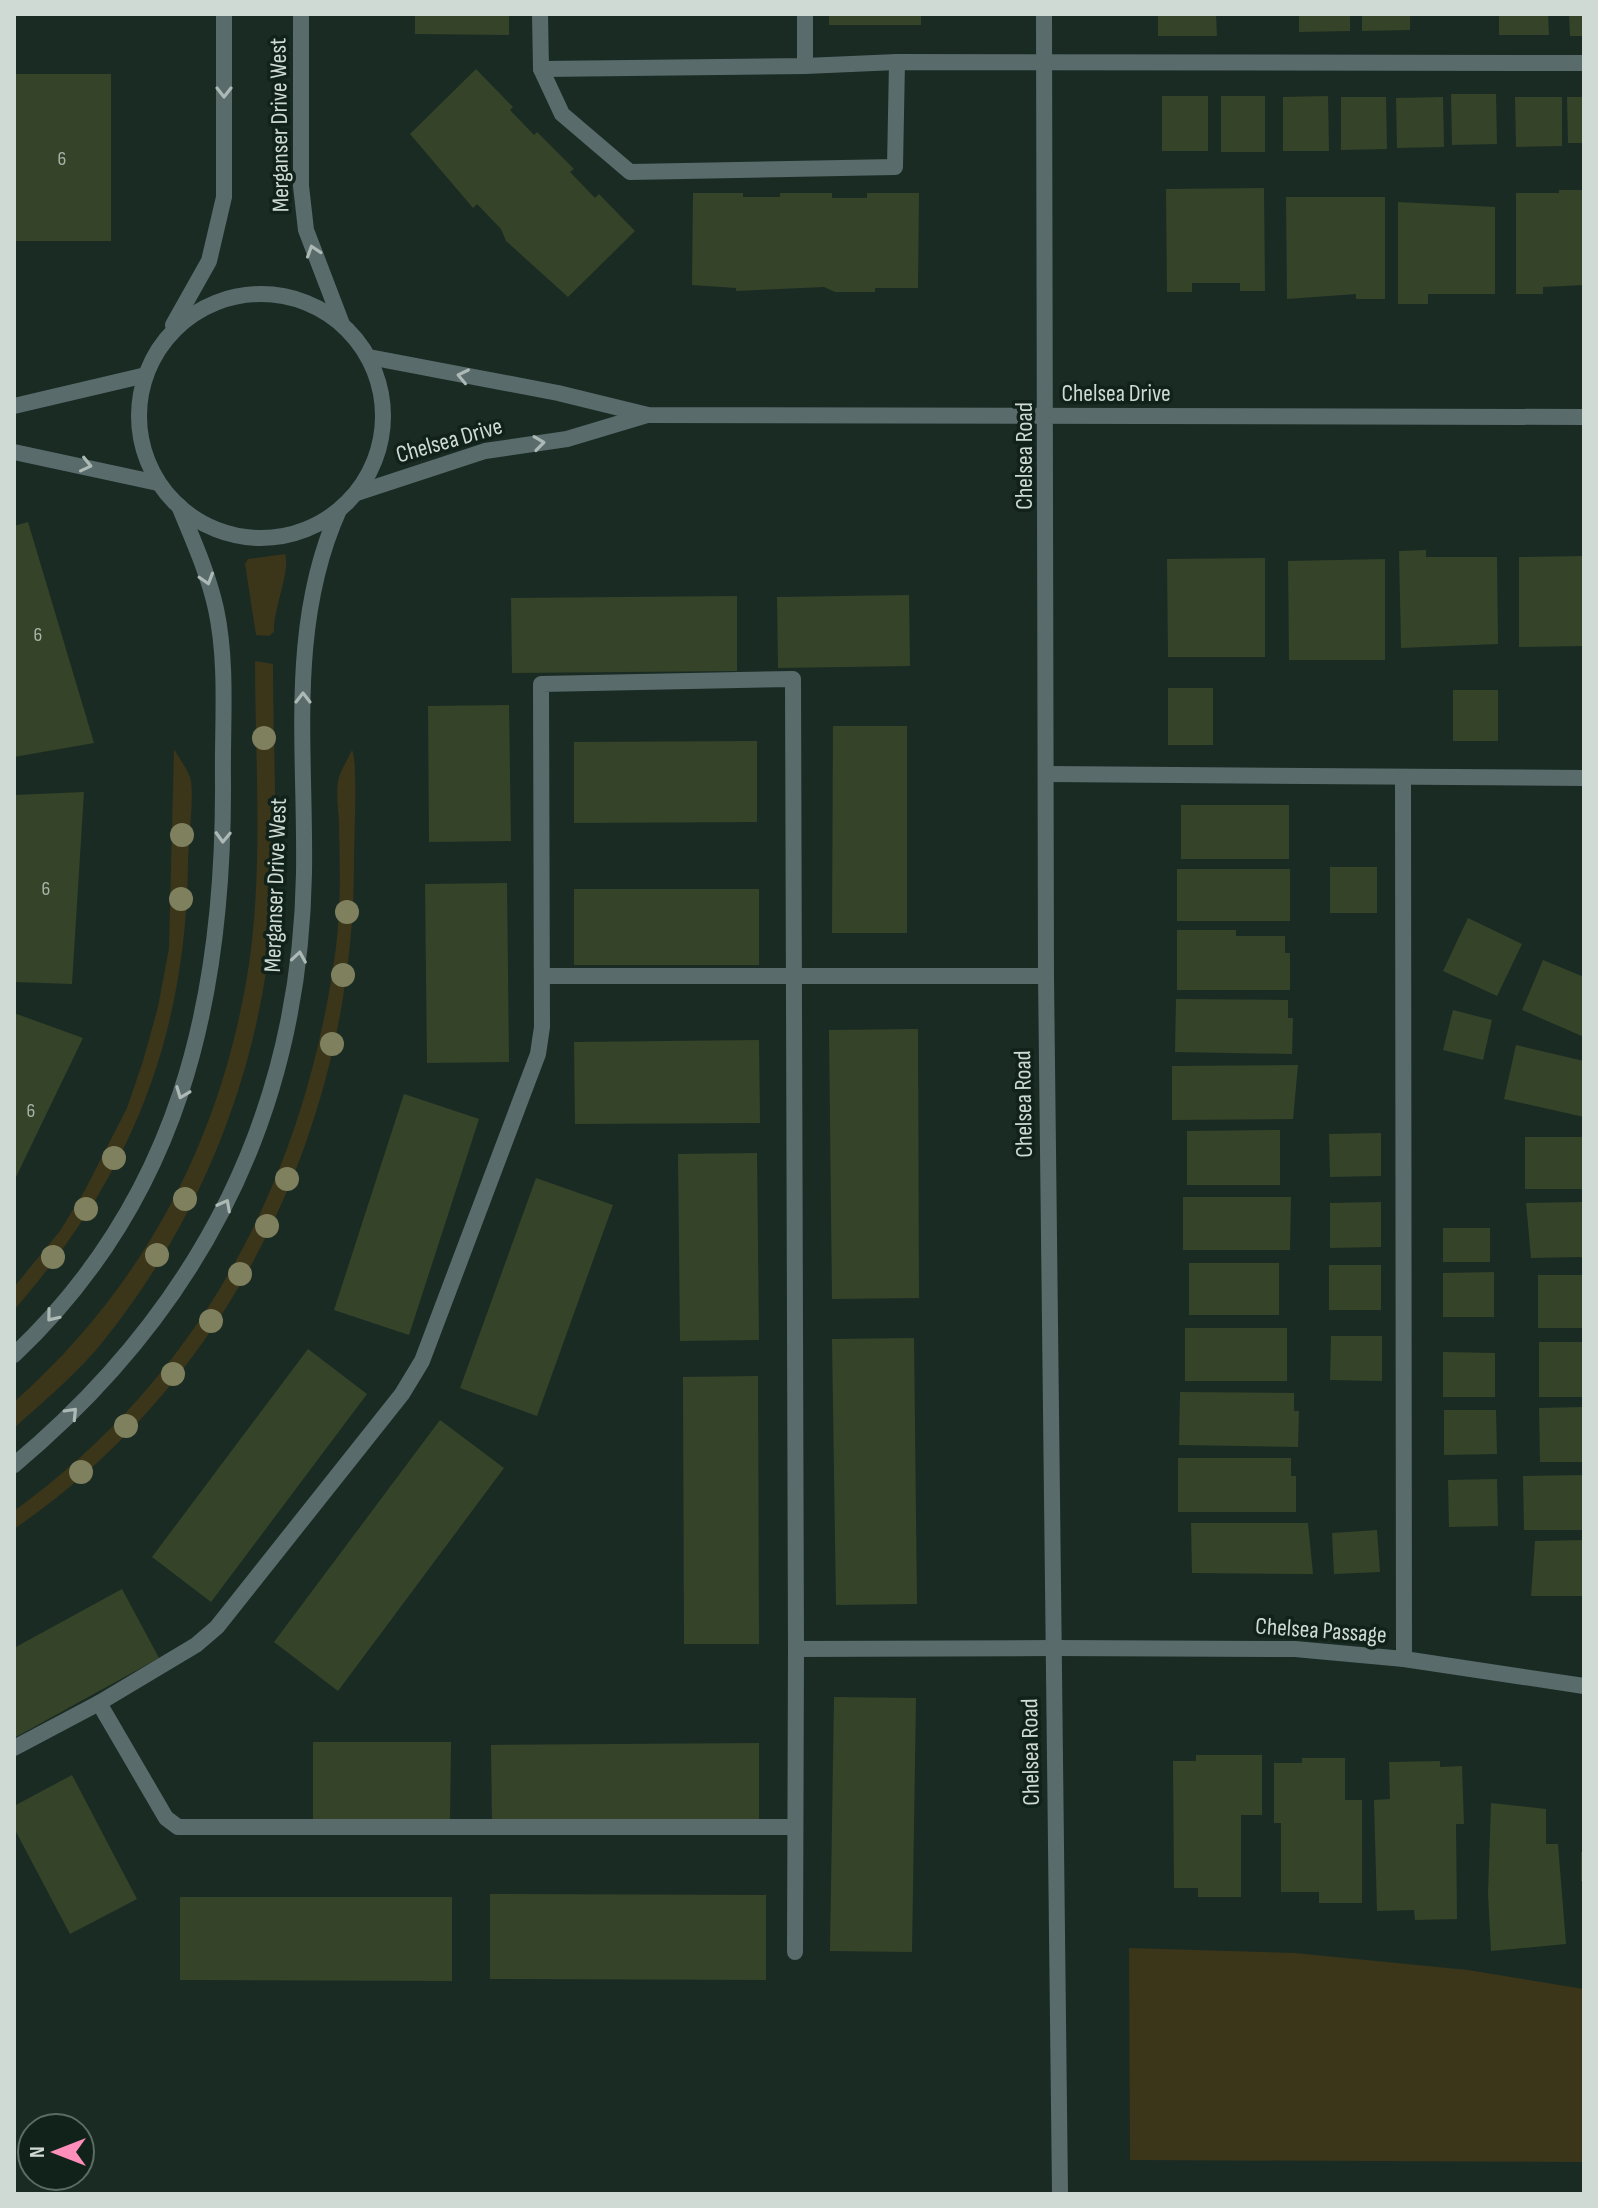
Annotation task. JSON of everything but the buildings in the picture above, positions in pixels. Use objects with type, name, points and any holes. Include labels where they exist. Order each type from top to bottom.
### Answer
[{"type":"street","name":"Merganser Drive West","points":[[166,339],[195,312],[232,296],[271,293],[309,302],[342,324],[369,357],[381,390],[383,427],[375,462],[357,493],[339,510],[310,529],[276,538],[241,537],[219,530],[179,506],[158,483],[146,455],[139,425],[146,375],[209,261],[224,197],[224,14]]},
{"type":"street","name":"Merganser Drive West","points":[[301,14],[301,186],[306,230],[342,324]]},
{"type":"street","points":[[540,14],[541,69],[562,114],[630,172],[895,167],[897,62]]},
{"type":"street","points":[[805,14],[805,66]]},
{"type":"street","name":"Chelsea Road","points":[[1044,14],[1048,417],[1046,976],[1060,2194]]},
{"type":"street","points":[[541,69],[897,62],[1584,63]]},
{"type":"street","name":"Chelsea Drive","points":[[369,357],[558,393],[648,415],[1584,417]]},
{"type":"street","points":[[14,406],[146,375]]},
{"type":"street","name":"Chelsea Drive","points":[[357,493],[485,451],[567,439],[648,415]]},
{"type":"street","points":[[14,452],[158,483]]},
{"type":"street","name":"Merganser Drive West","points":[[14,1355],[44,1327],[103,1254],[146,1177],[185,1090],[206,1005],[220,911],[222,657],[216,608],[179,506]]},
{"type":"street","name":"Merganser Drive West","points":[[14,1465],[52,1434],[156,1319],[196,1261],[259,1134],[287,1032],[301,944],[304,873],[303,650],[308,604],[323,548],[339,510]]},
{"type":"street","points":[[14,1748],[99,1703],[196,1645],[217,1627],[402,1394],[422,1361],[538,1054],[542,1027],[541,684],[793,679],[796,975],[795,1952]]},
{"type":"street","points":[[1047,774],[1584,778]]},
{"type":"street","points":[[1403,779],[1404,1659]]},
{"type":"street","points":[[542,976],[1046,976]]},
{"type":"street","name":"Chelsea Passage","points":[[796,1649],[1295,1649],[1404,1659],[1584,1686]]},
{"type":"street","points":[[99,1703],[166,1818],[178,1827],[795,1827]]},
{"type":"shaded area","points":[[285,554],[286,570],[274,632],[269,636],[256,635],[245,564],[248,559]]},
{"type":"shaded area","points":[[255,661],[273,664],[274,892],[265,981],[238,1091],[196,1195],[139,1293],[84,1363],[14,1428],[14,1402],[61,1356],[103,1307],[141,1255],[172,1201],[199,1144],[221,1084],[238,1022],[254,920],[257,846]]},
{"type":"shaded area","points":[[174,749],[190,777],[192,789],[184,931],[176,991],[162,1049],[143,1105],[119,1158],[89,1210],[14,1310],[14,1287],[60,1231],[85,1190],[127,1108],[143,1061],[158,1007],[169,948]]},
{"type":"shaded area","points":[[352,750],[355,821],[348,960],[331,1056],[304,1149],[265,1238],[217,1322],[159,1399],[91,1469],[14,1529],[14,1511],[81,1457],[140,1397],[191,1332],[235,1263],[271,1190],[300,1112],[321,1031],[339,917],[338,783]]},
{"type":"shaded area","points":[[1129,1948],[1295,1953],[1468,1970],[1584,1989],[1584,2162],[1130,2160]]}]
